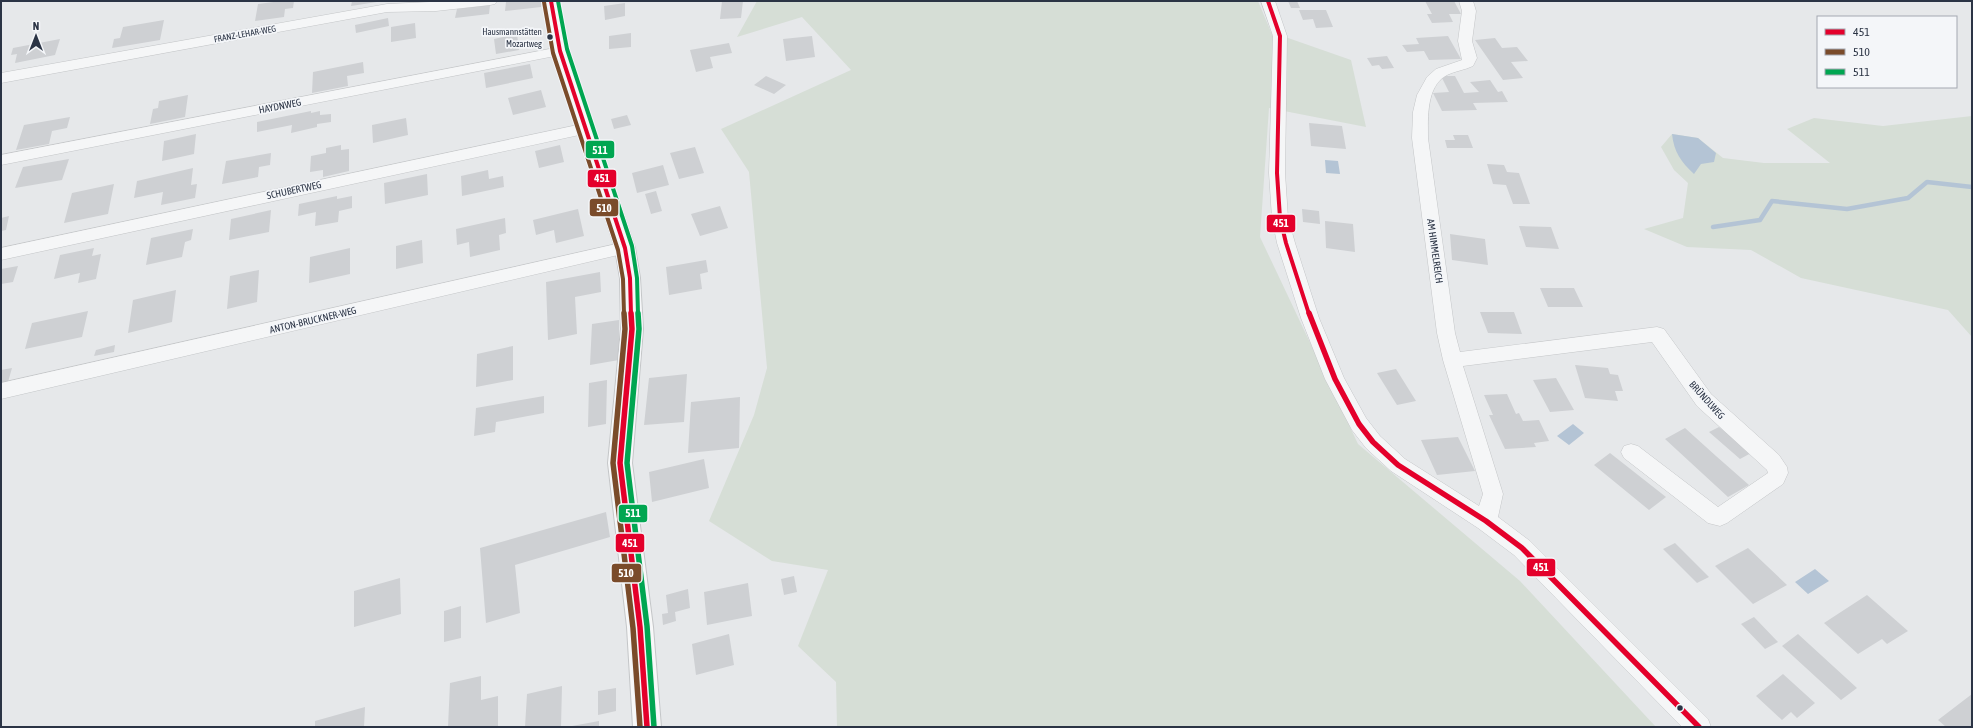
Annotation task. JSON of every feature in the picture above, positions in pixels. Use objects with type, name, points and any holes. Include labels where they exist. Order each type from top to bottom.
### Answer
[{"type":"main road","points":[[551,1],[560,51],[587,128],[625,248],[630,278],[632,329],[620,463],[640,627],[647,727]]},
{"type":"street","name":"FRANZ-LEHAR-WEG","points":[[1,78],[387,8],[436,7],[490,1]]},
{"type":"street","points":[[1268,1],[1280,36],[1277,173],[1280,218],[1298,281],[1325,355],[1359,424],[1383,453],[1398,466],[1486,521],[1522,548],[1699,727]]},
{"type":"street","name":"AM HIMMELREICH","points":[[1466,1],[1469,11],[1465,40],[1470,58],[1468,63],[1439,74],[1430,84],[1424,97],[1420,112],[1420,138],[1446,333],[1452,360],[1493,494],[1486,521]]},
{"type":"street","name":"HAYDNWEG","points":[[1,160],[560,51]]},
{"type":"street","name":"SCHUBERTWEG","points":[[1,254],[195,211],[587,128]]},
{"type":"street","name":"ANTON-BRUCKNER-WEG","points":[[1,391],[625,248]]},
{"type":"street","name":"BRÜNDLWEG","points":[[1452,360],[1657,334],[1704,400],[1772,461],[1777,468],[1778,474],[1776,478],[1745,500],[1720,517],[1715,517],[1631,452]]},
{"type":"shaded area","points":[[757,1],[1258,1],[1271,32],[1351,60],[1366,127],[1269,108],[1260,237],[1358,444],[1520,581],[1656,727],[837,727],[836,682],[798,646],[828,570],[772,561],[709,521],[754,415],[767,368],[749,172],[721,129],[851,70],[802,17],[737,37]]},
{"type":"shaded area","points":[[1972,116],[1972,337],[1948,310],[1801,278],[1751,250],[1687,247],[1644,229],[1683,218],[1688,183],[1674,170],[1661,147],[1672,134],[1698,138],[1723,158],[1764,163],[1830,163],[1787,129],[1814,118],[1883,126]]},
{"type":"water","points":[[1672,134],[1698,138],[1716,153],[1714,162],[1701,164],[1694,174],[1685,165],[1676,151]]},
{"type":"water","points":[[1325,160],[1338,161],[1340,174],[1326,173]]},
{"type":"water","points":[[1573,424],[1584,433],[1569,445],[1557,436]]},
{"type":"water","points":[[1815,569],[1829,581],[1808,594],[1795,582]]},
{"type":"building","points":[[294,1],[293,8],[285,9],[284,17],[255,21],[258,4]]},
{"type":"building","points":[[352,1],[377,1],[377,2],[351,6]]},
{"type":"building","points":[[542,1],[541,7],[505,11],[506,2]]},
{"type":"building","points":[[722,1],[743,1],[741,18],[720,19]]},
{"type":"building","points":[[1288,1],[1297,1],[1300,8],[1291,8]]},
{"type":"building","points":[[1425,1],[1454,1],[1461,14],[1449,14],[1453,22],[1432,23],[1427,14],[1432,14]]},
{"type":"building","points":[[625,3],[625,16],[605,20],[604,6]]},
{"type":"building","points":[[490,5],[489,14],[455,18],[457,9]]},
{"type":"building","points":[[1299,10],[1326,10],[1333,27],[1316,28],[1313,19],[1303,20]]},
{"type":"building","points":[[388,18],[389,26],[356,33],[355,25]]},
{"type":"building","points":[[164,20],[160,40],[112,48],[114,39],[120,38],[123,27]]},
{"type":"building","points":[[415,23],[416,38],[391,42],[391,27]]},
{"type":"building","points":[[631,33],[631,47],[609,49],[609,36]]},
{"type":"building","points":[[517,34],[519,50],[496,54],[494,39]]},
{"type":"building","points":[[812,36],[815,57],[786,61],[783,39]]},
{"type":"building","points":[[1448,36],[1461,59],[1429,60],[1424,51],[1407,52],[1402,45],[1419,44],[1416,38]]},
{"type":"building","points":[[1495,38],[1502,48],[1517,47],[1528,61],[1511,62],[1523,78],[1503,80],[1475,40]]},
{"type":"building","points":[[60,39],[55,55],[15,63],[17,54],[11,55],[13,48]]},
{"type":"building","points":[[729,43],[732,53],[710,57],[713,68],[696,72],[690,50]]},
{"type":"building","points":[[1387,56],[1394,68],[1382,69],[1379,65],[1372,66],[1367,58]]},
{"type":"building","points":[[363,62],[364,73],[347,76],[348,86],[312,93],[313,72]]},
{"type":"building","points":[[530,64],[533,78],[486,88],[484,73]]},
{"type":"building","points":[[766,76],[786,85],[774,94],[754,85]]},
{"type":"building","points":[[1441,76],[1455,76],[1464,93],[1479,92],[1470,82],[1490,80],[1498,92],[1502,91],[1508,102],[1473,103],[1477,110],[1442,111],[1433,93],[1449,92]]},
{"type":"building","points":[[541,90],[546,107],[513,115],[508,98]]},
{"type":"building","points":[[188,95],[185,117],[150,124],[153,109],[158,108],[159,101]]},
{"type":"building","points":[[311,111],[311,113],[320,111],[320,115],[331,114],[331,122],[317,124],[317,127],[291,133],[292,125],[257,132],[257,122]]},
{"type":"building","points":[[627,115],[631,125],[614,129],[611,119]]},
{"type":"building","points":[[70,117],[67,128],[52,131],[49,144],[16,150],[24,125]]},
{"type":"building","points":[[406,118],[408,135],[373,143],[372,125]]},
{"type":"building","points":[[1309,123],[1342,126],[1346,149],[1311,146]]},
{"type":"building","points":[[196,134],[194,154],[162,161],[164,141]]},
{"type":"building","points":[[1453,135],[1468,135],[1473,148],[1447,148],[1445,140],[1455,140]]},
{"type":"building","points":[[341,145],[341,150],[349,149],[349,171],[323,177],[323,170],[310,172],[311,156],[326,153],[326,148]]},
{"type":"building","points":[[560,145],[564,162],[539,168],[535,151]]},
{"type":"building","points":[[695,147],[704,173],[679,179],[670,153]]},
{"type":"building","points":[[271,153],[270,165],[259,167],[258,177],[222,184],[226,161]]},
{"type":"building","points":[[69,159],[62,180],[15,188],[23,167]]},
{"type":"building","points":[[1487,164],[1504,165],[1507,172],[1519,173],[1530,204],[1513,204],[1506,185],[1493,184]]},
{"type":"building","points":[[663,165],[669,185],[637,193],[632,173]]},
{"type":"building","points":[[193,168],[191,185],[197,184],[195,198],[161,205],[163,192],[134,198],[137,181]]},
{"type":"building","points":[[488,170],[489,179],[503,176],[504,187],[462,196],[461,176]]},
{"type":"building","points":[[427,174],[428,195],[385,204],[384,183]]},
{"type":"building","points":[[114,184],[108,214],[64,223],[72,193]]},
{"type":"building","points":[[656,191],[662,211],[651,214],[645,194]]},
{"type":"building","points":[[337,196],[337,199],[352,196],[352,208],[339,211],[338,222],[315,226],[316,212],[298,216],[299,204]]},
{"type":"building","points":[[720,206],[728,228],[700,236],[691,214]]},
{"type":"building","points":[[578,209],[584,236],[556,243],[554,230],[536,235],[533,220]]},
{"type":"building","points":[[1302,209],[1319,211],[1320,224],[1303,222]]},
{"type":"building","points":[[271,210],[269,232],[229,240],[231,219]]},
{"type":"building","points":[[9,216],[6,230],[1,231],[1,218]]},
{"type":"building","points":[[505,218],[506,233],[499,235],[500,250],[470,257],[469,242],[457,245],[456,229]]},
{"type":"building","points":[[1325,221],[1353,224],[1355,252],[1326,248]]},
{"type":"building","points":[[1519,226],[1551,227],[1559,249],[1526,247]]},
{"type":"building","points":[[193,229],[191,240],[185,242],[182,257],[146,265],[151,238]]},
{"type":"building","points":[[1450,234],[1485,239],[1488,265],[1452,260]]},
{"type":"building","points":[[422,240],[423,263],[396,269],[396,246]]},
{"type":"building","points":[[94,248],[92,256],[101,254],[96,279],[78,283],[80,273],[54,279],[60,255]]},
{"type":"building","points":[[350,248],[350,274],[309,283],[310,257]]},
{"type":"building","points":[[706,260],[708,272],[700,274],[702,289],[669,295],[666,267]]},
{"type":"building","points":[[18,266],[13,282],[1,284],[1,269]]},
{"type":"building","points":[[259,270],[257,302],[227,309],[230,276]]},
{"type":"building","points":[[600,272],[601,292],[575,297],[577,334],[548,340],[546,282]]},
{"type":"building","points":[[1540,288],[1574,288],[1583,307],[1548,307]]},
{"type":"building","points":[[176,290],[172,322],[128,333],[133,300]]},
{"type":"building","points":[[88,311],[82,337],[25,349],[32,323]]},
{"type":"building","points":[[1480,312],[1514,312],[1522,334],[1488,333]]},
{"type":"building","points":[[619,320],[619,360],[590,365],[592,324]]},
{"type":"building","points":[[115,345],[114,352],[94,356],[96,350]]},
{"type":"building","points":[[513,346],[513,380],[476,387],[477,354]]},
{"type":"building","points":[[1575,365],[1608,368],[1610,374],[1618,375],[1623,391],[1615,391],[1618,401],[1585,398]]},
{"type":"building","points":[[12,368],[8,382],[1,384],[1,370]]},
{"type":"building","points":[[1396,369],[1416,401],[1397,405],[1377,373]]},
{"type":"building","points":[[687,374],[684,422],[644,425],[649,378]]},
{"type":"building","points":[[1556,378],[1574,410],[1550,412],[1533,380]]},
{"type":"building","points":[[607,380],[606,424],[588,427],[589,383]]},
{"type":"building","points":[[1507,394],[1516,414],[1519,413],[1523,421],[1539,420],[1549,441],[1534,443],[1536,447],[1505,449],[1489,415],[1493,415],[1484,395]]},
{"type":"building","points":[[544,396],[544,413],[496,422],[495,432],[474,436],[476,408]]},
{"type":"building","points":[[740,397],[739,448],[688,453],[691,402]]},
{"type":"building","points":[[1719,427],[1753,452],[1740,459],[1709,432]]},
{"type":"building","points":[[1685,428],[1749,485],[1728,497],[1665,439]]},
{"type":"building","points":[[1458,437],[1475,471],[1437,475],[1421,440]]},
{"type":"building","points":[[1610,453],[1666,497],[1649,510],[1594,465]]},
{"type":"building","points":[[704,459],[709,488],[652,502],[649,472]]},
{"type":"building","points":[[606,512],[610,537],[515,565],[520,613],[486,623],[480,548]]},
{"type":"building","points":[[1675,543],[1709,577],[1697,583],[1663,549]]},
{"type":"building","points":[[1748,548],[1787,585],[1753,604],[1715,566]]},
{"type":"building","points":[[794,576],[797,592],[784,595],[781,579]]},
{"type":"building","points":[[400,578],[401,614],[354,627],[354,591]]},
{"type":"building","points":[[748,583],[752,616],[707,625],[704,592]]},
{"type":"building","points":[[688,589],[690,608],[675,612],[676,621],[663,625],[662,614],[668,613],[666,595]]},
{"type":"building","points":[[1867,595],[1908,631],[1887,644],[1882,639],[1858,654],[1824,623]]},
{"type":"building","points":[[461,606],[461,638],[444,642],[444,611]]},
{"type":"building","points":[[1754,617],[1778,642],[1765,649],[1741,624]]},
{"type":"building","points":[[729,634],[734,665],[696,675],[692,644]]},
{"type":"building","points":[[1798,634],[1857,688],[1841,700],[1782,646]]},
{"type":"building","points":[[1783,674],[1815,703],[1797,718],[1791,712],[1782,720],[1756,696]]},
{"type":"building","points":[[481,676],[481,700],[498,696],[498,727],[448,727],[450,683]]},
{"type":"building","points":[[562,686],[561,727],[525,727],[527,694]]},
{"type":"building","points":[[616,688],[616,711],[598,715],[598,691]]},
{"type":"building","points":[[1972,694],[1972,727],[1946,727],[1938,720]]},
{"type":"building","points":[[365,707],[364,727],[315,727],[315,721]]},
{"type":"building","points":[[599,721],[599,727],[572,727],[572,726]]},
{"type":"waterway","points":[[1713,227],[1760,220],[1772,201],[1847,209],[1908,198],[1927,182],[1972,187]]},
{"type":"transit line","name":"451","points":[[551,1],[560,51],[625,248],[630,278],[632,329],[620,463],[640,627],[647,727]]},
{"type":"transit line","name":"511","points":[[558,1],[567,49],[632,246],[637,278],[639,329],[627,463],[647,626],[654,727]]},
{"type":"transit line","name":"451","points":[[1268,1],[1280,36],[1277,173],[1280,218],[1286,243],[1310,318],[1335,379],[1359,424],[1373,442],[1398,465],[1486,521],[1522,548],[1699,727]]},
{"type":"transit line","name":"510","points":[[544,2],[553,53],[618,250],[623,279],[625,329],[613,463],[633,628],[640,727]]},
{"type":"place","name":"Hausmannstätten Mozartweg","points":[[550,37]]}]
